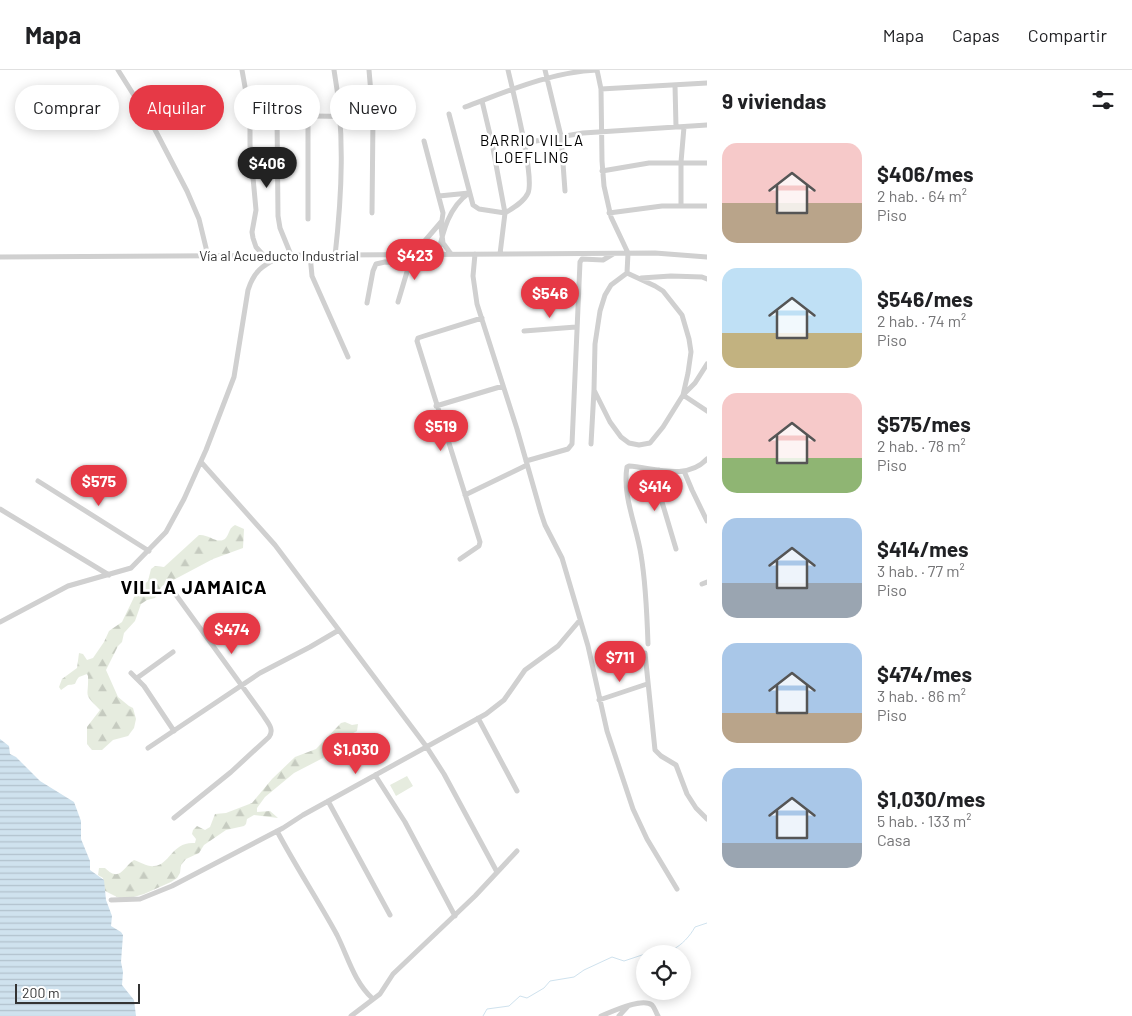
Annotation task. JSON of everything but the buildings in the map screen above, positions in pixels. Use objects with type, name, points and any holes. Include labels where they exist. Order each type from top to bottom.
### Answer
[{"type":"street","points":[[118,70],[152,124],[187,191],[197,214],[208,256]]},
{"type":"street","points":[[242,70],[245,85]]},
{"type":"street","points":[[334,70],[338,85]]},
{"type":"street","points":[[369,70],[370,85]]},
{"type":"street","points":[[449,114],[471,200],[475,207],[505,213],[522,201],[529,191],[529,176],[524,143],[508,70]]},
{"type":"street","points":[[546,70],[561,136],[566,191]]},
{"type":"street","points":[[465,107],[548,78],[598,70],[601,89],[602,171],[609,212],[616,232],[628,253],[627,274]]},
{"type":"street","points":[[601,89],[707,83]]},
{"type":"street","points":[[675,85],[676,127]]},
{"type":"street","points":[[482,101],[492,142],[505,213],[500,254]]},
{"type":"street","points":[[524,143],[601,131],[707,125]]},
{"type":"street","points":[[681,206],[680,162],[684,127]]},
{"type":"street","points":[[250,130],[256,210],[252,232],[254,243],[259,252],[264,256]]},
{"type":"street","points":[[277,130],[278,216],[280,228],[291,256]]},
{"type":"street","points":[[308,130],[308,219]]},
{"type":"street","points":[[335,256],[341,191],[340,130]]},
{"type":"street","points":[[372,130],[372,213]]},
{"type":"street","points":[[424,141],[444,218],[441,227],[442,237],[445,246],[451,254]]},
{"type":"street","points":[[602,171],[649,163],[707,163]]},
{"type":"street","points":[[439,196],[469,193]]},
{"type":"street","points":[[420,254],[423,243],[459,201],[469,193]]},
{"type":"street","points":[[609,212],[640,208],[707,206]]},
{"type":"street","points":[[438,254],[450,213]]},
{"type":"street","points":[[465,495],[527,463],[568,449],[572,444],[576,327],[581,260],[603,260],[613,253]]},
{"type":"street","name":"Vía al Acueducto Industrial","points":[[0,257],[613,253],[679,254],[707,257]]},
{"type":"street","points":[[475,254],[473,276],[475,296],[545,525],[562,558],[594,672],[607,731],[638,819],[647,839],[676,889]]},
{"type":"street","points":[[310,255],[312,276],[348,357]]},
{"type":"street","points":[[398,302],[412,255]]},
{"type":"street","points":[[0,622],[68,586],[131,568],[149,551],[170,525],[201,462],[225,404],[236,371],[250,282],[259,269],[282,256]]},
{"type":"street","points":[[367,303],[376,264],[385,262],[410,263]]},
{"type":"street","points":[[627,274],[662,291],[682,315],[690,339],[691,352],[683,395]]},
{"type":"street","points":[[591,444],[595,344],[600,311],[605,295],[611,285],[627,274]]},
{"type":"street","points":[[638,278],[670,276],[702,277],[707,279]]},
{"type":"street","points":[[460,559],[479,546],[480,542],[436,406],[417,339],[482,318]]},
{"type":"street","points":[[524,331],[576,327]]},
{"type":"street","points":[[594,390],[610,422],[621,437],[629,443],[639,446],[650,443],[707,364]]},
{"type":"street","points":[[436,406],[503,386]]},
{"type":"street","points":[[683,395],[707,411]]},
{"type":"street","points":[[648,644],[644,571],[629,500],[626,474],[628,466],[684,471],[701,465],[707,459]]},
{"type":"street","points":[[201,462],[275,545],[426,746],[497,872]]},
{"type":"street","points":[[659,470],[662,502],[676,549]]},
{"type":"street","points":[[684,471],[707,521]]},
{"type":"street","points":[[38,481],[149,551]]},
{"type":"street","points":[[0,509],[110,574]]},
{"type":"street","points":[[171,588],[269,724],[272,731],[271,735],[231,772],[174,818]]},
{"type":"street","points":[[111,900],[140,899],[167,889],[277,831],[478,718],[500,704],[521,674],[558,646],[580,620]]},
{"type":"street","points":[[148,748],[269,667],[339,630]]},
{"type":"street","points":[[137,678],[173,652]]},
{"type":"street","points":[[645,653],[655,750],[676,765],[686,794],[707,819]]},
{"type":"street","points":[[131,673],[137,678],[174,731]]},
{"type":"street","points":[[599,700],[647,684]]},
{"type":"street","points":[[478,718],[516,791]]},
{"type":"street","points":[[375,775],[405,822],[455,916]]},
{"type":"street","points":[[328,801],[390,914]]},
{"type":"street","points":[[277,831],[338,937],[352,970],[373,999]]},
{"type":"street","points":[[351,1016],[383,990],[394,974],[455,916],[517,851]]},
{"type":"street","points":[[605,1015],[641,1003],[649,1004],[654,1008],[658,1016]]},
{"type":"street","points":[[619,1016],[628,1006]]},
{"type":"green space","points":[[235,525],[244,529],[243,548],[213,559],[162,586],[155,598],[141,604],[135,621],[124,633],[122,642],[106,670],[118,697],[133,708],[136,719],[134,728],[128,736],[113,740],[102,750],[92,750],[87,744],[87,727],[100,710],[89,697],[88,676],[87,674],[79,677],[75,684],[68,685],[61,690],[59,687],[62,679],[77,668],[79,653],[83,654],[87,660],[93,658],[109,631],[122,622],[137,591],[148,581],[151,569],[155,566],[164,567],[199,535],[220,541],[226,537]]},
{"type":"green space","points":[[345,722],[352,725],[358,724],[357,731],[340,740],[323,758],[294,773],[265,797],[257,808],[257,812],[270,811],[278,818],[254,815],[247,819],[244,826],[226,830],[204,845],[199,853],[186,859],[181,865],[177,878],[144,894],[127,899],[119,898],[105,891],[103,878],[98,875],[99,868],[105,868],[114,874],[118,874],[134,860],[149,866],[159,865],[176,849],[187,843],[195,843],[196,839],[192,834],[197,826],[205,830],[210,827],[215,814],[226,813],[252,803],[272,779],[295,757],[316,749],[341,723]]},
{"type":"green space","points":[[407,776],[413,786],[396,796],[390,785]]},
{"type":"water","points":[[0,739],[9,746],[10,754],[16,757],[40,781],[74,802],[81,821],[81,839],[90,861],[90,870],[104,880],[106,900],[112,916],[111,926],[123,935],[122,985],[134,1000],[136,1016],[0,1016]]},
{"type":"waterway","points":[[680,945],[695,927],[707,923]]},
{"type":"waterway","points":[[483,1016],[487,1009],[509,1006],[520,996],[527,998],[544,988],[550,981],[574,977],[584,970],[612,957],[624,961],[636,957]]},
{"type":"district","name":"BARRIO VILLA LOEFLING","points":[[532,148]]},
{"type":"district","name":"VILLA JAMAICA","points":[[194,586]]}]
